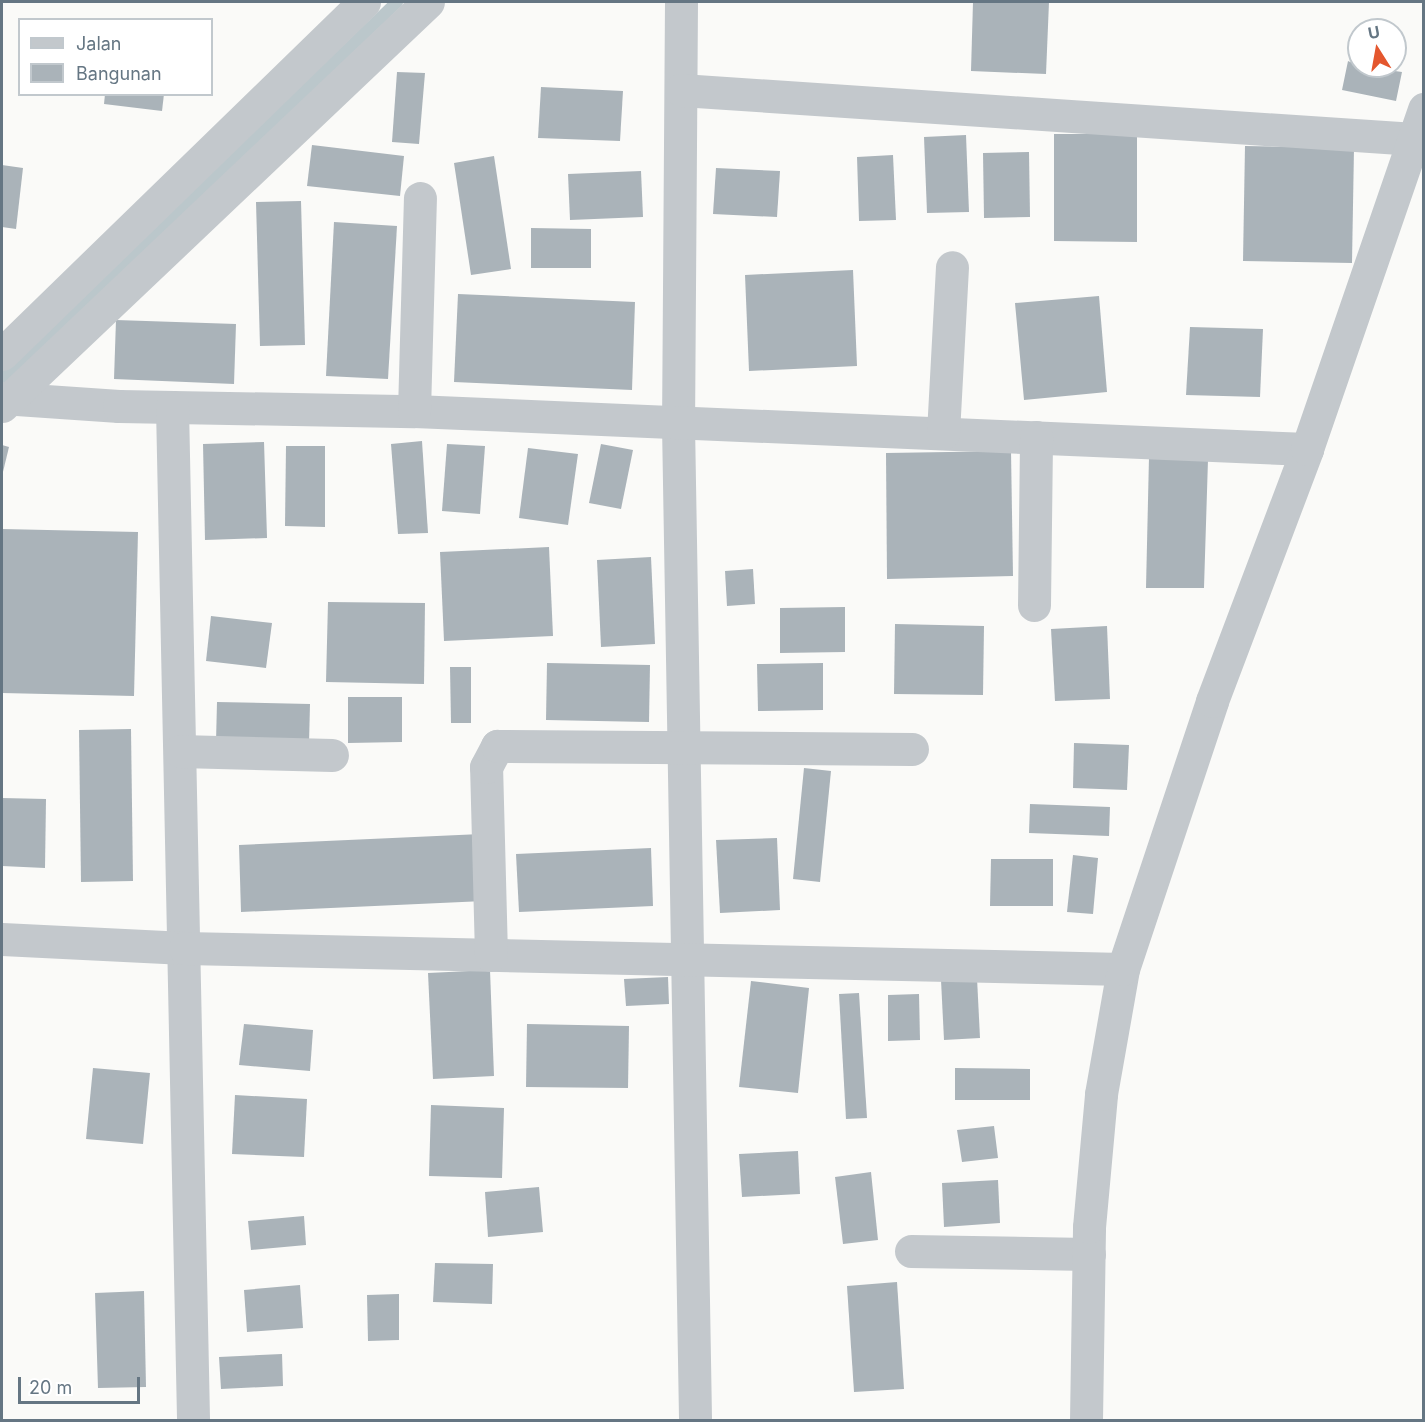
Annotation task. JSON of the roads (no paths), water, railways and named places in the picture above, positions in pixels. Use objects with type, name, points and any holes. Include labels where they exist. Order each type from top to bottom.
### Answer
[{"type":"street","points":[[2,354],[364,2]]},
{"type":"street","points":[[4,401],[428,2]]},
{"type":"street","points":[[681,2],[678,424],[695,1420]]},
{"type":"street","points":[[681,90],[1419,124],[1307,449],[1212,701],[1123,969],[1101,1094],[1089,1254],[1086,1420]]},
{"type":"street","points":[[414,411],[420,198]]},
{"type":"street","points":[[943,433],[952,267]]},
{"type":"street","points":[[4,401],[172,407],[414,411],[1307,449]]},
{"type":"street","points":[[172,407],[193,1420]]},
{"type":"street","points":[[1034,605],[1036,437]]},
{"type":"street","points":[[491,955],[486,767],[497,746],[912,749]]},
{"type":"street","points":[[180,752],[332,755]]},
{"type":"street","points":[[2,939],[185,948],[1123,969]]},
{"type":"street","points":[[911,1251],[1089,1254]]},
{"type":"waterway","points":[[2,380],[397,2]]}]
